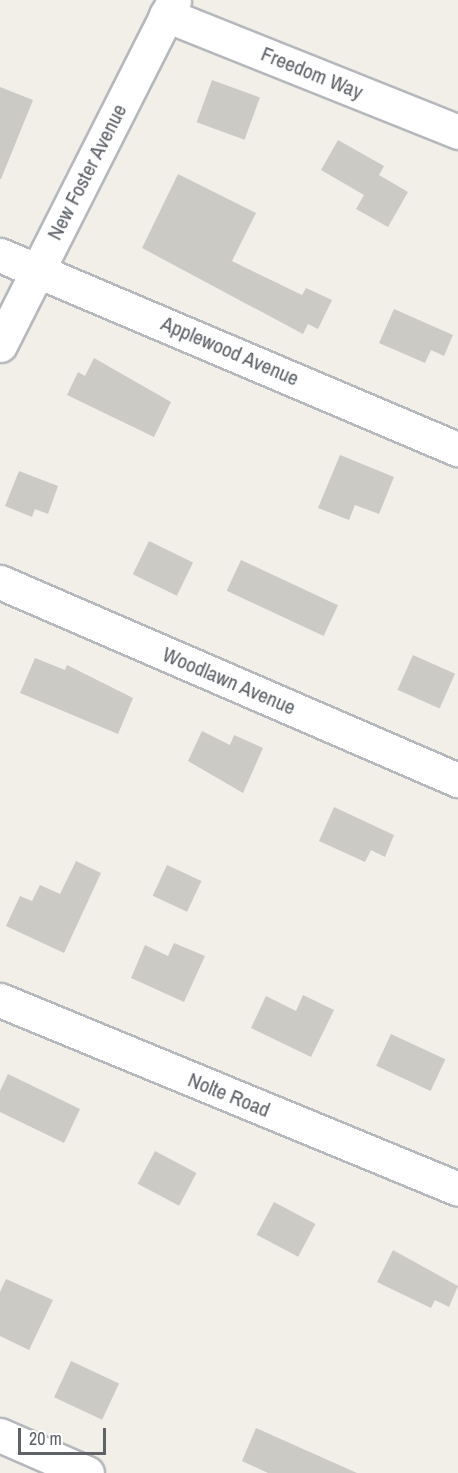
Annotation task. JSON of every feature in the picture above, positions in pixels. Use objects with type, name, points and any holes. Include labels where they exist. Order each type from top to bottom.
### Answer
[{"type":"street","name":"Freedom Way","points":[[170,7],[458,132]]},
{"type":"street","name":"New Foster Avenue","points":[[0,345],[170,7]]},
{"type":"street","name":"Applewood Avenue","points":[[0,255],[458,449]]},
{"type":"street","name":"Woodlawn Avenue","points":[[0,582],[458,780]]},
{"type":"street","name":"Nolte Road","points":[[0,1000],[458,1189]]},
{"type":"street","points":[[0,1435],[87,1473]]},
{"type":"building","points":[[212,80],[260,97],[245,140],[197,122]]},
{"type":"building","points":[[0,87],[33,100],[1,179],[0,179]]},
{"type":"building","points":[[338,140],[384,166],[379,175],[408,192],[388,227],[356,209],[364,195],[321,170]]},
{"type":"building","points":[[178,174],[256,213],[232,261],[302,295],[306,288],[332,300],[318,329],[308,324],[303,334],[142,248]]},
{"type":"building","points":[[394,309],[453,335],[444,356],[431,350],[425,363],[379,343]]},
{"type":"building","points":[[94,358],[171,402],[154,437],[67,395],[78,372],[85,376]]},
{"type":"building","points":[[340,455],[394,477],[379,514],[355,505],[349,520],[318,508]]},
{"type":"building","points":[[19,471],[58,486],[48,514],[35,509],[32,517],[5,506]]},
{"type":"building","points":[[149,541],[193,562],[177,596],[133,574]]},
{"type":"building","points":[[241,560],[338,605],[324,636],[227,591]]},
{"type":"building","points":[[413,655],[455,674],[440,708],[398,690]]},
{"type":"building","points":[[35,658],[65,670],[67,665],[133,698],[118,734],[20,693]]},
{"type":"building","points":[[202,731],[230,745],[234,735],[263,748],[243,793],[188,761]]},
{"type":"building","points":[[334,807],[394,835],[385,857],[371,850],[365,862],[319,841]]},
{"type":"building","points":[[76,861],[101,873],[64,953],[6,926],[20,896],[32,901],[40,885],[60,894]]},
{"type":"building","points":[[167,865],[201,881],[187,912],[153,896]]},
{"type":"building","points":[[174,943],[205,956],[184,1002],[131,978],[145,945],[168,956]]},
{"type":"building","points":[[303,995],[334,1010],[311,1057],[251,1028],[266,996],[296,1011]]},
{"type":"building","points":[[391,1034],[445,1059],[431,1091],[376,1066]]},
{"type":"building","points":[[8,1074],[80,1109],[64,1143],[0,1112],[0,1091]]},
{"type":"building","points":[[155,1151],[196,1173],[179,1206],[138,1184]]},
{"type":"building","points":[[274,1202],[315,1224],[298,1257],[257,1235]]},
{"type":"building","points":[[393,1250],[458,1286],[449,1307],[435,1300],[431,1308],[377,1282]]},
{"type":"building","points":[[6,1279],[53,1300],[29,1350],[0,1336],[0,1292]]},
{"type":"building","points":[[71,1361],[119,1383],[102,1420],[54,1397]]},
{"type":"building","points":[[256,1428],[357,1473],[268,1473],[242,1461]]}]
